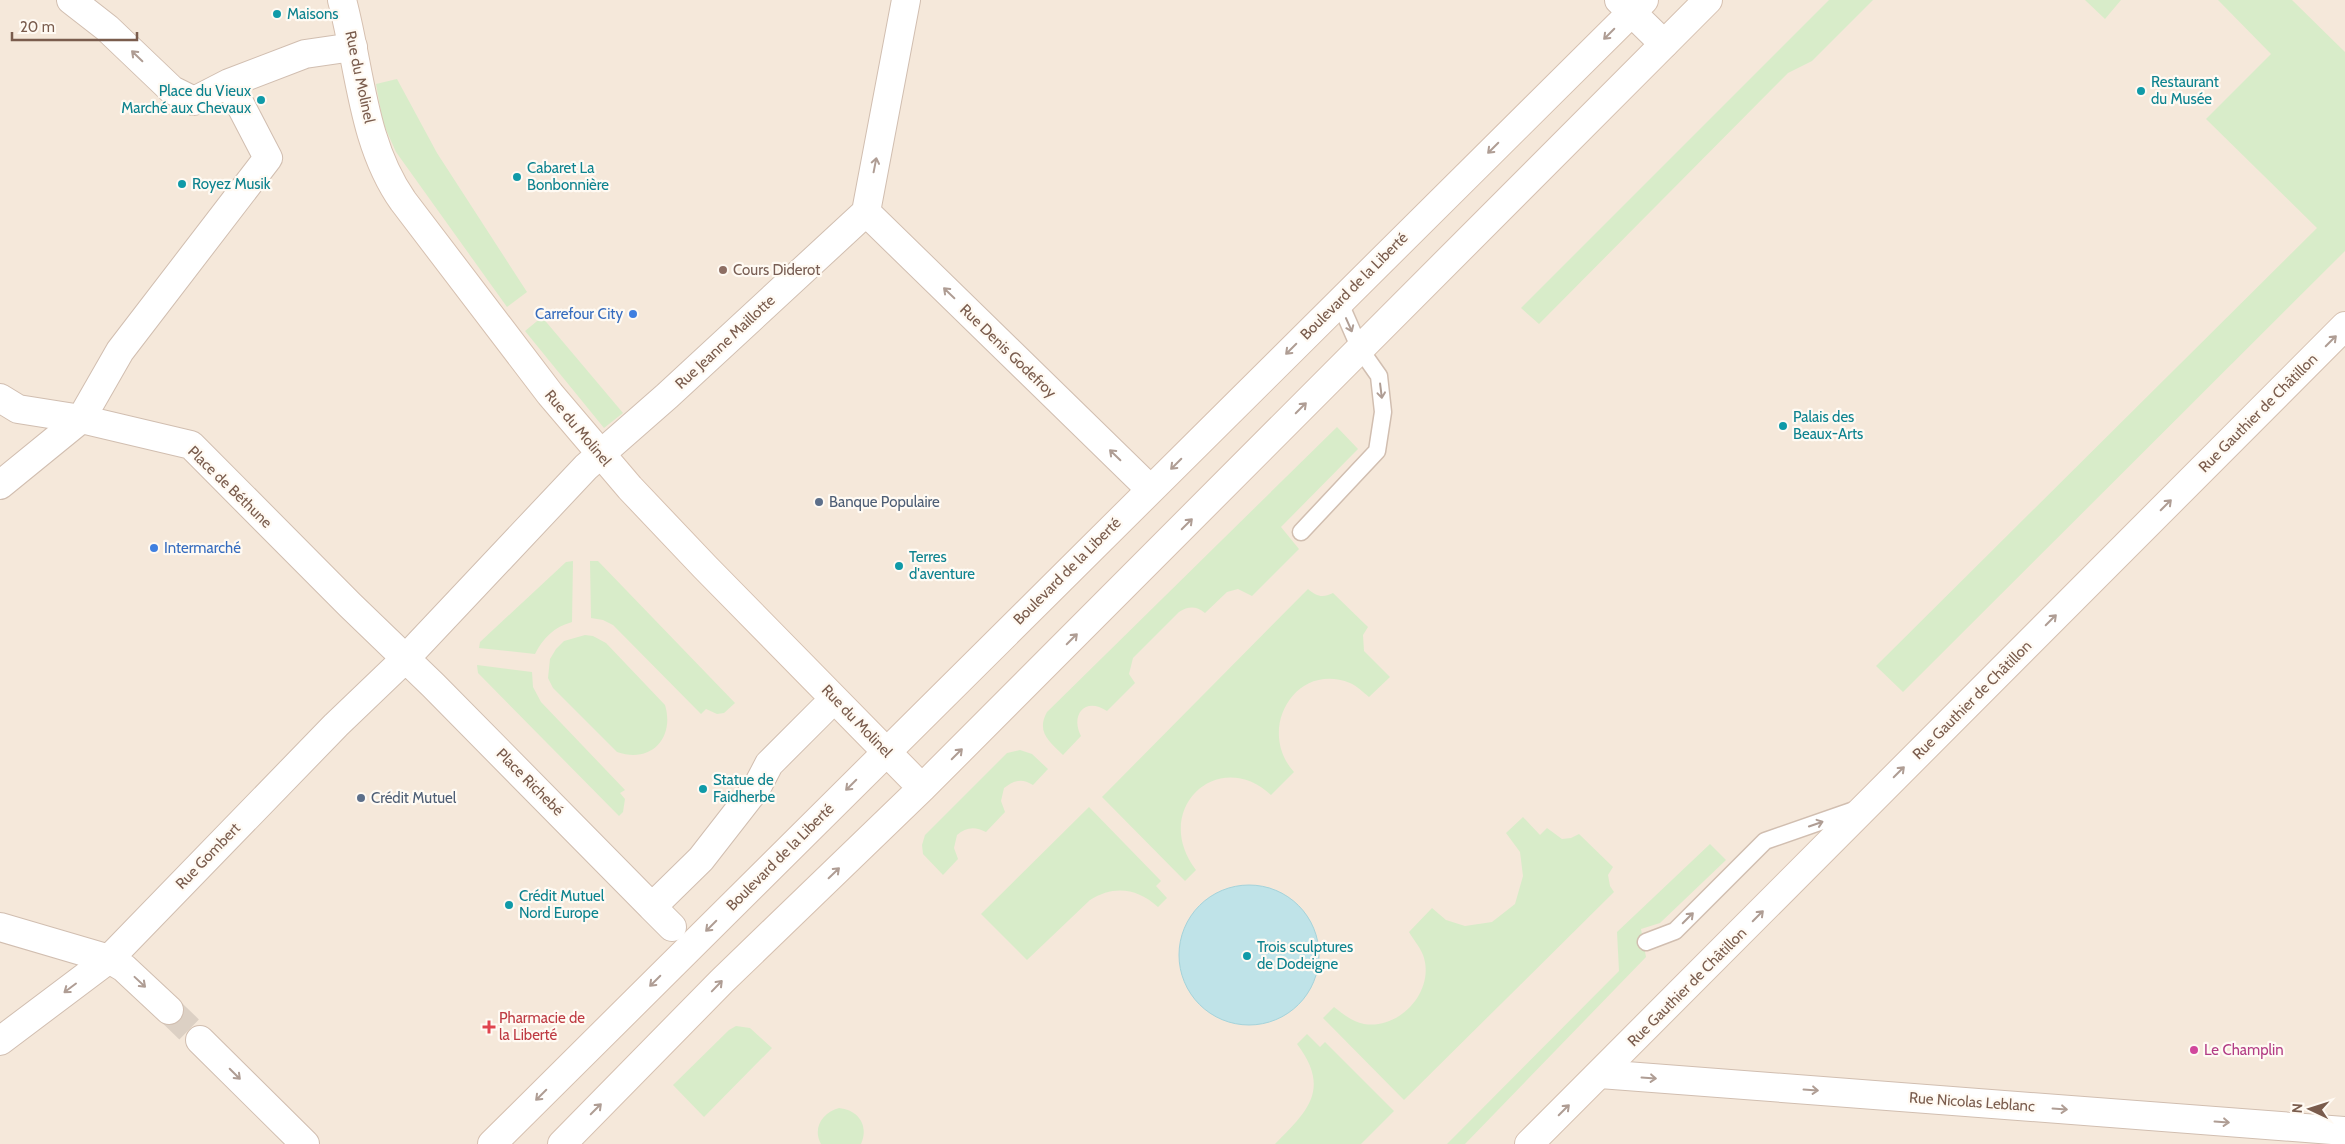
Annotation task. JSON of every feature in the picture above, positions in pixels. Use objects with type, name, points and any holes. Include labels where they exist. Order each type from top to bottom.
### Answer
[{"type":"street","points":[[71,0],[107,28],[172,90],[194,102],[229,83],[305,54],[353,47]]},
{"type":"street","name":"Rue du Molinel","points":[[342,0],[376,150],[392,186],[521,358],[601,454],[657,517],[922,788]]},
{"type":"street","points":[[866,212],[906,0]]},
{"type":"street","points":[[562,1144],[722,981],[922,788],[1708,0]]},
{"type":"street","points":[[1632,4],[1664,44]]},
{"type":"street","name":"Boulevard de la Liberté","points":[[492,1144],[1339,301],[1632,4]]},
{"type":"street","points":[[0,485],[81,419],[120,351],[268,158],[229,83]]},
{"type":"street","name":"Rue Jeanne Maillotte","points":[[601,454],[675,389],[866,212]]},
{"type":"street","name":"Rue Denis Godefroy","points":[[866,212],[1150,489]]},
{"type":"street","name":"Rue Gauthier de Châtillon","points":[[1529,1144],[2345,326]]},
{"type":"street","name":"Place de Béthune","points":[[9,403],[191,445],[350,606]]},
{"type":"street","points":[[406,658],[554,500],[601,454]]},
{"type":"street","name":"Place Richebé","points":[[350,606],[406,658],[672,927]]},
{"type":"street","name":"Rue Gombert","points":[[0,1042],[109,958],[336,724],[406,658]]},
{"type":"street","points":[[652,907],[701,859],[757,787],[769,764],[823,710]]},
{"type":"street","points":[[0,927],[109,958],[124,968],[169,1010]]},
{"type":"street","points":[[200,1040],[305,1144]]},
{"type":"street","name":"Rue Nicolas Leblanc","points":[[1600,1074],[2345,1131]]},
{"type":"lane","points":[[1301,532],[1377,451],[1383,412],[1379,376],[1360,348],[1339,301]]},
{"type":"lane","points":[[1646,942],[1674,931],[1766,841],[1865,807]]},
{"type":"shaded area","points":[[0,0],[2345,0],[2345,1144],[0,1144]]},
{"type":"green space","points":[[1829,0],[1873,0],[1812,61],[1788,73],[1539,324],[1521,308]]},
{"type":"green space","points":[[2085,0],[2121,0],[2105,19]]},
{"type":"green space","points":[[2218,0],[2292,0],[2345,52],[2345,251],[1903,692],[1876,666],[2317,228],[2206,119],[2271,54]]},
{"type":"green space","points":[[397,79],[437,153],[527,292],[507,307],[396,152],[383,123],[376,84]]},
{"type":"green space","points":[[542,317],[623,413],[604,428],[525,331]]},
{"type":"green space","points":[[1337,427],[1358,449],[1281,527],[1299,549],[1252,596],[1238,589],[1227,592],[1205,613],[1199,609],[1192,608],[1179,612],[1133,658],[1129,674],[1135,683],[1107,711],[1092,706],[1082,710],[1077,721],[1081,736],[1063,755],[1049,741],[1044,731],[1043,725],[1047,712]]},
{"type":"green space","points":[[573,561],[572,622],[550,634],[535,654],[479,648],[480,642],[566,562]]},
{"type":"green space","points":[[590,561],[598,561],[735,703],[724,713],[717,714],[706,709],[701,714],[613,625],[603,620],[591,618]]},
{"type":"green space","points":[[1308,589],[1320,596],[1333,593],[1368,627],[1363,635],[1364,651],[1390,677],[1369,697],[1358,687],[1350,683],[1330,679],[1313,682],[1298,690],[1287,704],[1281,720],[1279,737],[1283,755],[1294,772],[1271,795],[1251,782],[1230,778],[1212,781],[1196,792],[1186,807],[1181,826],[1184,848],[1196,870],[1185,881],[1102,797]]},
{"type":"green space","points":[[585,635],[593,636],[606,643],[665,705],[667,717],[663,738],[650,751],[629,755],[617,752],[553,688],[548,678],[550,659],[556,649],[564,641]]},
{"type":"green space","points":[[477,665],[532,672],[533,687],[541,702],[625,790],[620,793],[625,799],[623,812],[619,816],[478,673]]},
{"type":"green space","points":[[1020,750],[1032,754],[1048,769],[1033,785],[1025,781],[1018,781],[1004,788],[1001,801],[1005,812],[986,832],[971,828],[957,835],[954,848],[958,859],[943,875],[923,854],[922,845],[925,835],[1007,753]]},
{"type":"green space","points":[[1089,807],[1161,881],[1156,886],[1167,898],[1158,907],[1134,892],[1117,891],[1099,895],[1090,900],[1027,960],[981,914]]},
{"type":"green space","points":[[1523,817],[1540,835],[1547,828],[1562,839],[1571,838],[1579,834],[1613,867],[1608,875],[1610,886],[1614,892],[1404,1100],[1323,1018],[1334,1007],[1356,1021],[1364,1024],[1377,1024],[1390,1021],[1412,1005],[1420,994],[1426,968],[1422,952],[1409,932],[1432,908],[1446,920],[1465,926],[1492,922],[1515,904],[1523,876],[1520,852],[1506,833]]},
{"type":"green space","points":[[1710,844],[1726,860],[1660,923],[1641,929],[1646,957],[1465,1144],[1447,1144],[1619,971],[1617,932]]},
{"type":"green space","points":[[736,1026],[750,1028],[772,1048],[704,1117],[673,1085],[729,1030]]},
{"type":"green space","points":[[1307,1034],[1320,1047],[1325,1042],[1394,1111],[1361,1144],[1275,1144],[1297,1121],[1311,1098],[1314,1087],[1313,1074],[1297,1044]]},
{"type":"green space","points":[[839,1108],[852,1112],[861,1120],[864,1131],[861,1144],[821,1144],[818,1132],[821,1122],[828,1113]]},
{"type":"water","points":[[1249,885],[1263,886],[1276,890],[1299,905],[1314,928],[1318,941],[1318,969],[1314,982],[1299,1005],[1276,1020],[1263,1024],[1249,1025],[1235,1024],[1222,1020],[1199,1005],[1184,982],[1180,969],[1179,955],[1180,941],[1184,928],[1199,905],[1222,890],[1235,886]]},
{"type":"tunnel","points":[[169,1010],[200,1040]]},
{"type":"place","name":"Maisons","points":[[277,14]]},
{"type":"place","name":"Restaurant du Musée","points":[[2141,91]]},
{"type":"place","name":"Place du Vieux Marché aux Chevaux","points":[[261,100]]},
{"type":"place","name":"Cabaret La Bonbonnière","points":[[517,177]]},
{"type":"place","name":"Royez Musik","points":[[182,184]]},
{"type":"place","name":"Cours Diderot","points":[[723,270]]},
{"type":"place","name":"Carrefour City","points":[[633,314]]},
{"type":"place","name":"Palais des Beaux-Arts","points":[[1783,426]]},
{"type":"place","name":"Banque Populaire","points":[[819,502]]},
{"type":"place","name":"Intermarché","points":[[154,548]]},
{"type":"place","name":"Terres d'aventure","points":[[899,566]]},
{"type":"place","name":"Statue de Faidherbe","points":[[703,789]]},
{"type":"place","name":"Crédit Mutuel","points":[[361,798]]},
{"type":"place","name":"Crédit Mutuel Nord Europe","points":[[509,905]]},
{"type":"place","name":"Trois sculptures de Dodeigne","points":[[1247,956]]},
{"type":"place","name":"Pharmacie de la Liberté","points":[[489,1027]]},
{"type":"place","name":"Le Champlin","points":[[2194,1050]]}]
